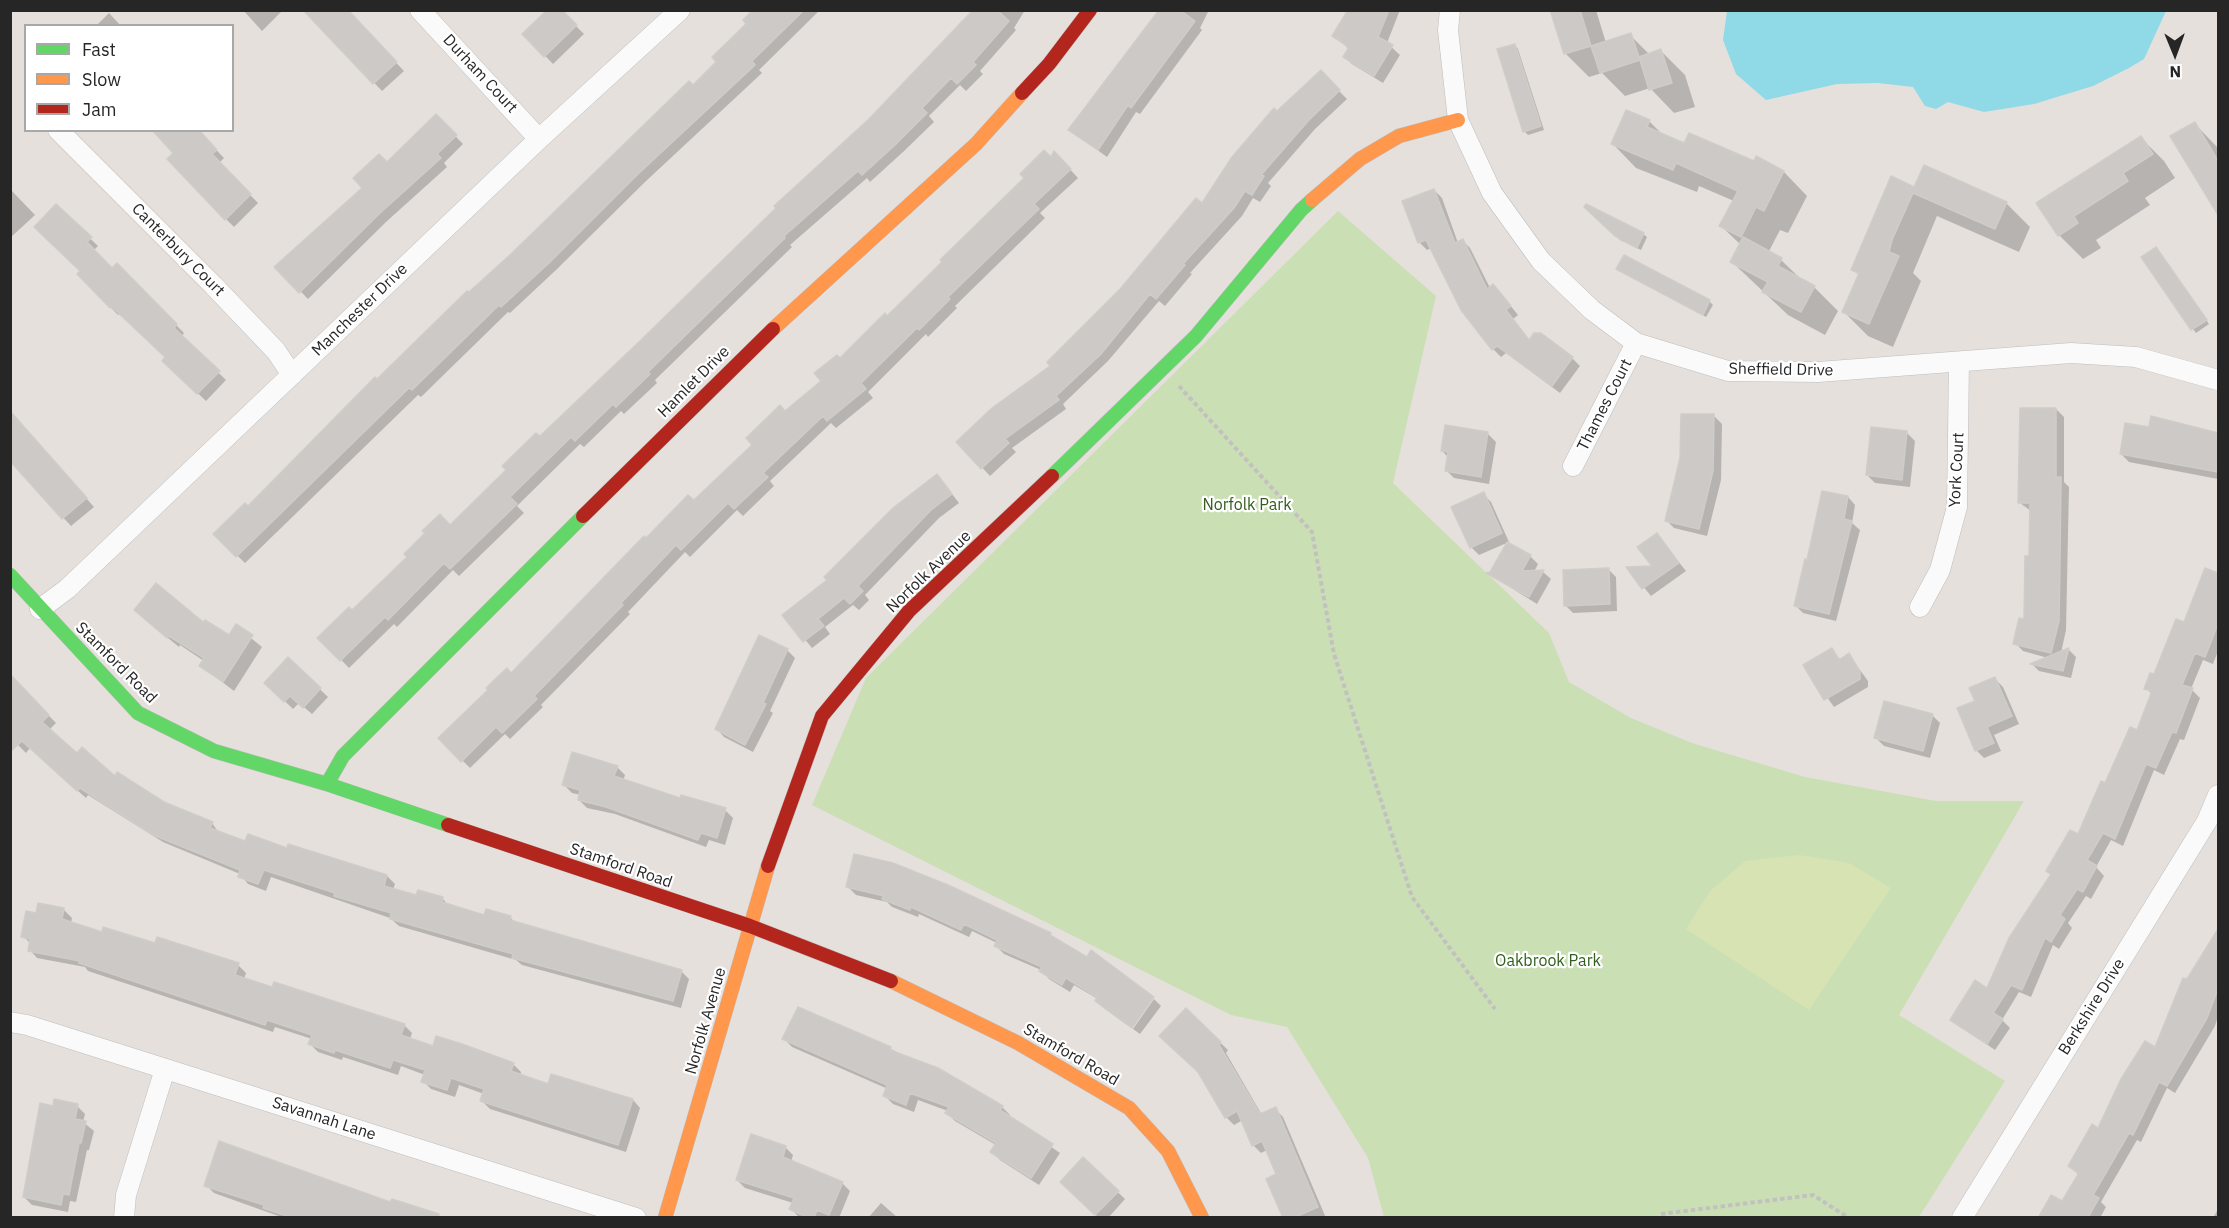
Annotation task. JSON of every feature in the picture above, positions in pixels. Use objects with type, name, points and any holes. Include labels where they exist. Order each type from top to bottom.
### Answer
[{"type":"street","name":"Durham Court","points":[[420,10],[539,139]]},
{"type":"street","name":"Manchester Drive","points":[[40,609],[67,589],[539,139],[680,10]]},
{"type":"street","name":"Hamlet Drive","points":[[327,784],[342,756],[736,363],[976,144],[1049,64],[1090,10]]},
{"type":"street","name":"Sheffield Drive","points":[[1450,10],[1448,30],[1458,120],[1492,193],[1541,261],[1592,310],[1636,343],[1728,371],[1818,372],[2071,353],[2136,357],[2218,380]]},
{"type":"street","name":"Norfolk Avenue","points":[[665,1218],[759,892],[822,716],[909,611],[1196,336],[1301,210],[1360,159],[1399,136],[1458,120]]},
{"type":"street","name":"Canterbury Court","points":[[60,132],[213,285],[276,351],[292,375]]},
{"type":"street","name":"Thames Court","points":[[1573,466],[1636,343]]},
{"type":"street","name":"York Court","points":[[1920,607],[1940,570],[1957,507],[1959,362]]},
{"type":"street","name":"Stamford Road","points":[[10,575],[138,713],[214,751],[327,784],[750,926],[911,989],[1018,1042],[1129,1108],[1168,1151],[1202,1218]]},
{"type":"street","name":"Berkshire Drive","points":[[1962,1218],[2201,831],[2218,795]]},
{"type":"street","name":"Savannah Lane","points":[[10,1022],[636,1218]]},
{"type":"street","points":[[124,1218],[126,1195],[165,1069]]},
{"type":"path","points":[[1164,369],[1312,532],[1334,654],[1412,897],[1495,1009]]},
{"type":"path","points":[[1661,1214],[1813,1195],[1849,1218]]},
{"type":"green space","name":"Oakbrook Park","points":[[1338,211],[1436,296],[1393,483],[1549,633],[1569,682],[1631,718],[1692,743],[1805,777],[1936,801],[2024,801],[1899,1015],[2005,1081],[1919,1217],[1384,1217],[1368,1158],[1287,1027],[1231,1015],[812,805],[866,678]]},
{"type":"green space","points":[[1799,855],[1849,863],[1891,888],[1809,1010],[1686,929],[1710,891],[1745,861]]},
{"type":"water","points":[[1727,10],[2166,11],[2144,59],[2129,68],[2093,86],[2034,104],[1984,112],[1948,102],[1936,109],[1925,106],[1913,87],[1878,83],[1837,84],[1766,100],[1736,74],[1723,40]]},
{"type":"building","points":[[303,10],[348,10],[397,62],[373,84]]},
{"type":"building","points":[[547,10],[562,10],[577,25],[544,57],[522,34]]},
{"type":"building","points":[[753,10],[804,10],[752,61],[755,65],[637,175],[549,263],[501,307],[499,305],[412,390],[409,388],[236,557],[213,534],[245,503],[248,506],[375,377],[377,379],[467,291],[469,292],[511,254],[689,81],[693,85],[716,62],[712,57],[746,24],[743,20]]},
{"type":"building","points":[[973,10],[997,10],[1009,21],[973,62],[976,65],[957,84],[951,78],[922,108],[927,113],[895,145],[862,175],[858,171],[784,236],[785,238],[648,372],[650,374],[616,407],[613,404],[575,441],[571,437],[510,497],[517,504],[450,569],[444,563],[388,620],[385,617],[340,661],[317,638],[349,607],[352,610],[407,557],[404,554],[425,533],[422,531],[440,514],[450,525],[506,470],[502,466],[536,433],[540,436],[641,340],[776,208],[774,206],[869,119]]},
{"type":"building","points":[[1159,10],[1180,10],[1195,21],[1131,108],[1128,105],[1098,150],[1068,130]]},
{"type":"building","points":[[1348,10],[1389,10],[1378,37],[1393,45],[1374,76],[1343,57],[1349,47],[1332,36]]},
{"type":"building","points":[[1550,10],[1580,10],[1591,46],[1564,54]]},
{"type":"building","points":[[1631,33],[1639,57],[1661,49],[1672,83],[1649,90],[1640,60],[1600,73],[1591,46]]},
{"type":"building","points":[[1515,44],[1541,126],[1523,132],[1497,49]]},
{"type":"building","points":[[1321,70],[1340,90],[1308,121],[1261,175],[1264,176],[1252,195],[1245,191],[1234,208],[1183,264],[1185,265],[1156,299],[1150,294],[1101,354],[1056,396],[1059,400],[1005,439],[1009,443],[981,469],[956,442],[992,408],[1050,366],[1047,362],[1121,288],[1196,198],[1202,203],[1232,157],[1274,108],[1277,111]]},
{"type":"building","points":[[1626,110],[1650,120],[1647,127],[1684,143],[1689,133],[1754,161],[1756,156],[1784,171],[1764,211],[1756,207],[1741,237],[1719,226],[1738,191],[1676,163],[1673,170],[1611,144]]},
{"type":"building","points":[[436,114],[457,135],[437,154],[441,158],[379,214],[299,293],[274,267],[362,188],[353,178],[379,154],[387,162]]},
{"type":"building","points":[[2195,122],[2218,161],[2218,215],[2170,136]]},
{"type":"building","points":[[154,132],[201,132],[217,150],[212,154],[251,194],[225,220],[167,159],[173,153]]},
{"type":"building","points":[[2141,136],[2153,154],[2123,173],[2128,181],[2074,216],[2078,223],[2058,236],[2036,203]]},
{"type":"building","points":[[1044,150],[1051,157],[1054,151],[1071,169],[1034,204],[1039,209],[948,297],[950,299],[919,330],[917,328],[861,383],[866,389],[827,421],[823,416],[763,473],[768,477],[734,509],[728,503],[681,550],[676,545],[621,603],[623,605],[534,696],[537,699],[502,733],[496,727],[461,762],[438,738],[488,690],[486,688],[507,668],[511,673],[644,536],[646,538],[688,495],[694,500],[752,445],[746,438],[780,405],[785,411],[821,381],[814,373],[837,355],[840,358],[885,313],[887,316],[942,262],[940,260],[1024,178],[1020,174]]},
{"type":"building","points":[[1924,165],[2007,202],[1995,229],[1913,193],[1889,252],[1899,256],[1869,324],[1842,312],[1859,273],[1851,270],[1891,176],[1914,187]]},
{"type":"building","points":[[1434,189],[1455,243],[1463,239],[1487,289],[1493,284],[1511,306],[1506,310],[1529,340],[1534,333],[1541,333],[1573,357],[1552,386],[1497,346],[1492,350],[1461,310],[1426,240],[1418,243],[1402,201]]},
{"type":"building","points":[[56,204],[92,237],[87,242],[112,268],[117,263],[177,324],[174,328],[220,371],[197,394],[162,361],[165,357],[111,306],[110,308],[77,274],[80,271],[34,227]]},
{"type":"building","points":[[1586,204],[1644,233],[1637,248],[1615,236],[1584,207]]},
{"type":"building","points":[[1743,237],[1782,258],[1778,266],[1815,286],[1801,312],[1762,292],[1768,282],[1730,262]]},
{"type":"building","points":[[2156,247],[2207,320],[2191,330],[2141,257]]},
{"type":"building","points":[[1624,255],[1710,300],[1703,315],[1616,269]]},
{"type":"building","points":[[2020,408],[2056,408],[2056,477],[2061,477],[2059,621],[2051,653],[2013,644],[2019,618],[2024,619],[2025,556],[2029,556],[2030,503],[2018,503]]},
{"type":"building","points":[[10,411],[87,498],[62,519],[10,461]]},
{"type":"building","points":[[1681,414],[1714,414],[1713,471],[1699,529],[1665,521],[1680,458]]},
{"type":"building","points":[[2151,416],[2218,433],[2218,472],[2120,454],[2125,423],[2149,427]]},
{"type":"building","points":[[1445,425],[1488,432],[1481,477],[1445,471],[1448,452],[1441,451]]},
{"type":"building","points":[[1871,427],[1907,431],[1902,480],[1866,475]]},
{"type":"building","points":[[937,474],[952,494],[931,510],[858,586],[863,591],[850,604],[844,598],[818,619],[824,626],[803,642],[782,615],[827,580],[824,577],[893,508]]},
{"type":"building","points":[[1822,491],[1848,496],[1844,519],[1852,521],[1829,614],[1794,606]]},
{"type":"building","points":[[1484,492],[1502,533],[1470,548],[1451,507]]},
{"type":"building","points":[[1657,533],[1679,563],[1642,589],[1626,567],[1652,566],[1637,547]]},
{"type":"building","points":[[1507,542],[1531,555],[1522,571],[1544,570],[1529,597],[1486,573],[1490,572]]},
{"type":"building","points":[[1609,568],[1610,604],[1564,606],[1563,570]]},
{"type":"building","points":[[2205,568],[2218,573],[2218,624],[2205,657],[2195,653],[2182,685],[2193,688],[2176,733],[2172,732],[2156,768],[2146,764],[2115,839],[2103,833],[2087,860],[2097,866],[2083,892],[2077,889],[2060,915],[2065,919],[2051,942],[2045,938],[2022,990],[2011,985],[1993,1013],[2003,1019],[1987,1044],[1950,1020],[1975,980],[1987,988],[2009,938],[2051,874],[2046,871],[2070,830],[2078,834],[2101,781],[2105,783],[2130,727],[2137,730],[2152,691],[2144,689],[2150,673],[2154,674],[2176,619],[2184,622]]},
{"type":"building","points":[[156,583],[203,622],[205,620],[229,635],[236,624],[253,635],[223,682],[199,666],[204,658],[169,636],[167,638],[134,610]]},
{"type":"building","points":[[759,635],[788,649],[763,703],[766,704],[745,745],[715,729]]},
{"type":"building","points":[[1832,648],[1839,660],[1849,653],[1860,672],[1860,679],[1824,700],[1803,665]]},
{"type":"building","points":[[2069,648],[2063,671],[2030,664]]},
{"type":"building","points":[[288,657],[321,688],[303,708],[290,696],[284,702],[264,683]]},
{"type":"building","points":[[10,674],[49,715],[42,722],[77,753],[82,747],[115,776],[117,772],[164,802],[213,822],[210,828],[245,841],[248,834],[287,848],[288,844],[387,875],[384,886],[416,895],[418,890],[443,897],[442,902],[484,915],[486,909],[511,916],[510,920],[682,970],[673,1001],[512,958],[513,954],[390,919],[391,913],[334,896],[335,893],[264,870],[258,884],[238,877],[240,870],[153,835],[80,788],[77,791],[22,741],[10,752]]},
{"type":"building","points":[[1995,677],[2012,716],[1987,727],[1994,743],[1975,751],[1957,708],[1975,701],[1969,688]]},
{"type":"building","points":[[1884,701],[1933,714],[1923,751],[1874,738]]},
{"type":"building","points":[[572,752],[618,766],[614,776],[680,798],[681,795],[726,808],[717,838],[701,833],[698,840],[606,807],[578,800],[580,790],[562,785]]},
{"type":"building","points":[[854,854],[893,863],[948,885],[1051,933],[1050,935],[1087,957],[1091,950],[1154,997],[1132,1028],[1095,1001],[1097,997],[1066,978],[1062,985],[1039,971],[1042,967],[994,946],[997,940],[964,924],[961,930],[911,907],[910,910],[882,899],[884,896],[846,887]]},
{"type":"building","points":[[38,903],[64,908],[62,919],[102,932],[103,927],[155,943],[157,937],[239,963],[235,975],[272,987],[274,982],[405,1024],[401,1035],[433,1046],[436,1036],[462,1044],[514,1063],[511,1071],[548,1084],[551,1074],[633,1099],[618,1145],[480,1101],[484,1089],[451,1078],[447,1090],[421,1082],[425,1070],[393,1060],[390,1068],[335,1050],[334,1053],[308,1044],[312,1035],[267,1020],[265,1025],[79,963],[80,961],[28,951],[30,939],[21,937],[26,911],[36,913]]},
{"type":"building","points":[[2218,929],[2218,989],[2207,1018],[2167,1086],[2159,1082],[2133,1135],[2129,1133],[2093,1195],[2099,1198],[2089,1216],[2092,1218],[2038,1218],[2051,1195],[2062,1201],[2079,1173],[2068,1166],[2092,1124],[2098,1128],[2121,1079],[2145,1041],[2155,1047],[2183,978],[2187,979]]},
{"type":"building","points":[[798,1007],[891,1047],[890,1050],[938,1068],[1003,1106],[1000,1110],[1053,1144],[1031,1178],[990,1152],[996,1143],[945,1113],[949,1107],[910,1093],[906,1105],[883,1096],[887,1085],[782,1039]]},
{"type":"building","points":[[1186,1008],[1221,1042],[1219,1045],[1260,1114],[1276,1107],[1318,1207],[1293,1218],[1283,1218],[1266,1179],[1276,1174],[1262,1141],[1252,1146],[1237,1111],[1225,1118],[1198,1072],[1159,1036]]},
{"type":"building","points":[[54,1099],[78,1104],[75,1119],[86,1121],[81,1143],[79,1143],[69,1195],[63,1194],[61,1205],[23,1197],[40,1103],[53,1106]]},
{"type":"building","points":[[751,1134],[786,1146],[783,1157],[843,1182],[829,1215],[817,1210],[814,1218],[809,1218],[789,1209],[794,1198],[736,1180]]},
{"type":"building","points":[[219,1141],[390,1202],[392,1199],[439,1214],[438,1218],[293,1218],[263,1208],[264,1205],[204,1186]]},
{"type":"building","points":[[1083,1157],[1119,1191],[1095,1215],[1060,1182]]},
{"type":"traffic: fast","points":[[1052,476],[1196,336],[1301,210],[1312,200]]},
{"type":"traffic: fast","points":[[327,784],[343,756],[583,516]]},
{"type":"traffic: fast","points":[[10,575],[138,713],[214,751],[327,784],[448,825]]},
{"type":"traffic: slow","points":[[773,329],[976,144],[1022,93]]},
{"type":"traffic: slow","points":[[1312,200],[1360,159],[1399,136],[1458,120]]},
{"type":"traffic: slow","points":[[665,1218],[768,866]]},
{"type":"traffic: slow","points":[[891,981],[1018,1043],[1129,1108],[1168,1151],[1202,1218]]},
{"type":"traffic: jam","points":[[1022,93],[1049,64],[1090,10]]},
{"type":"traffic: jam","points":[[583,516],[773,329]]},
{"type":"traffic: jam","points":[[768,866],[822,716],[909,611],[1052,476]]},
{"type":"traffic: jam","points":[[448,825],[750,926],[891,981]]},
{"type":"park label","name":"Norfolk Park","points":[[1247,505]]}]
